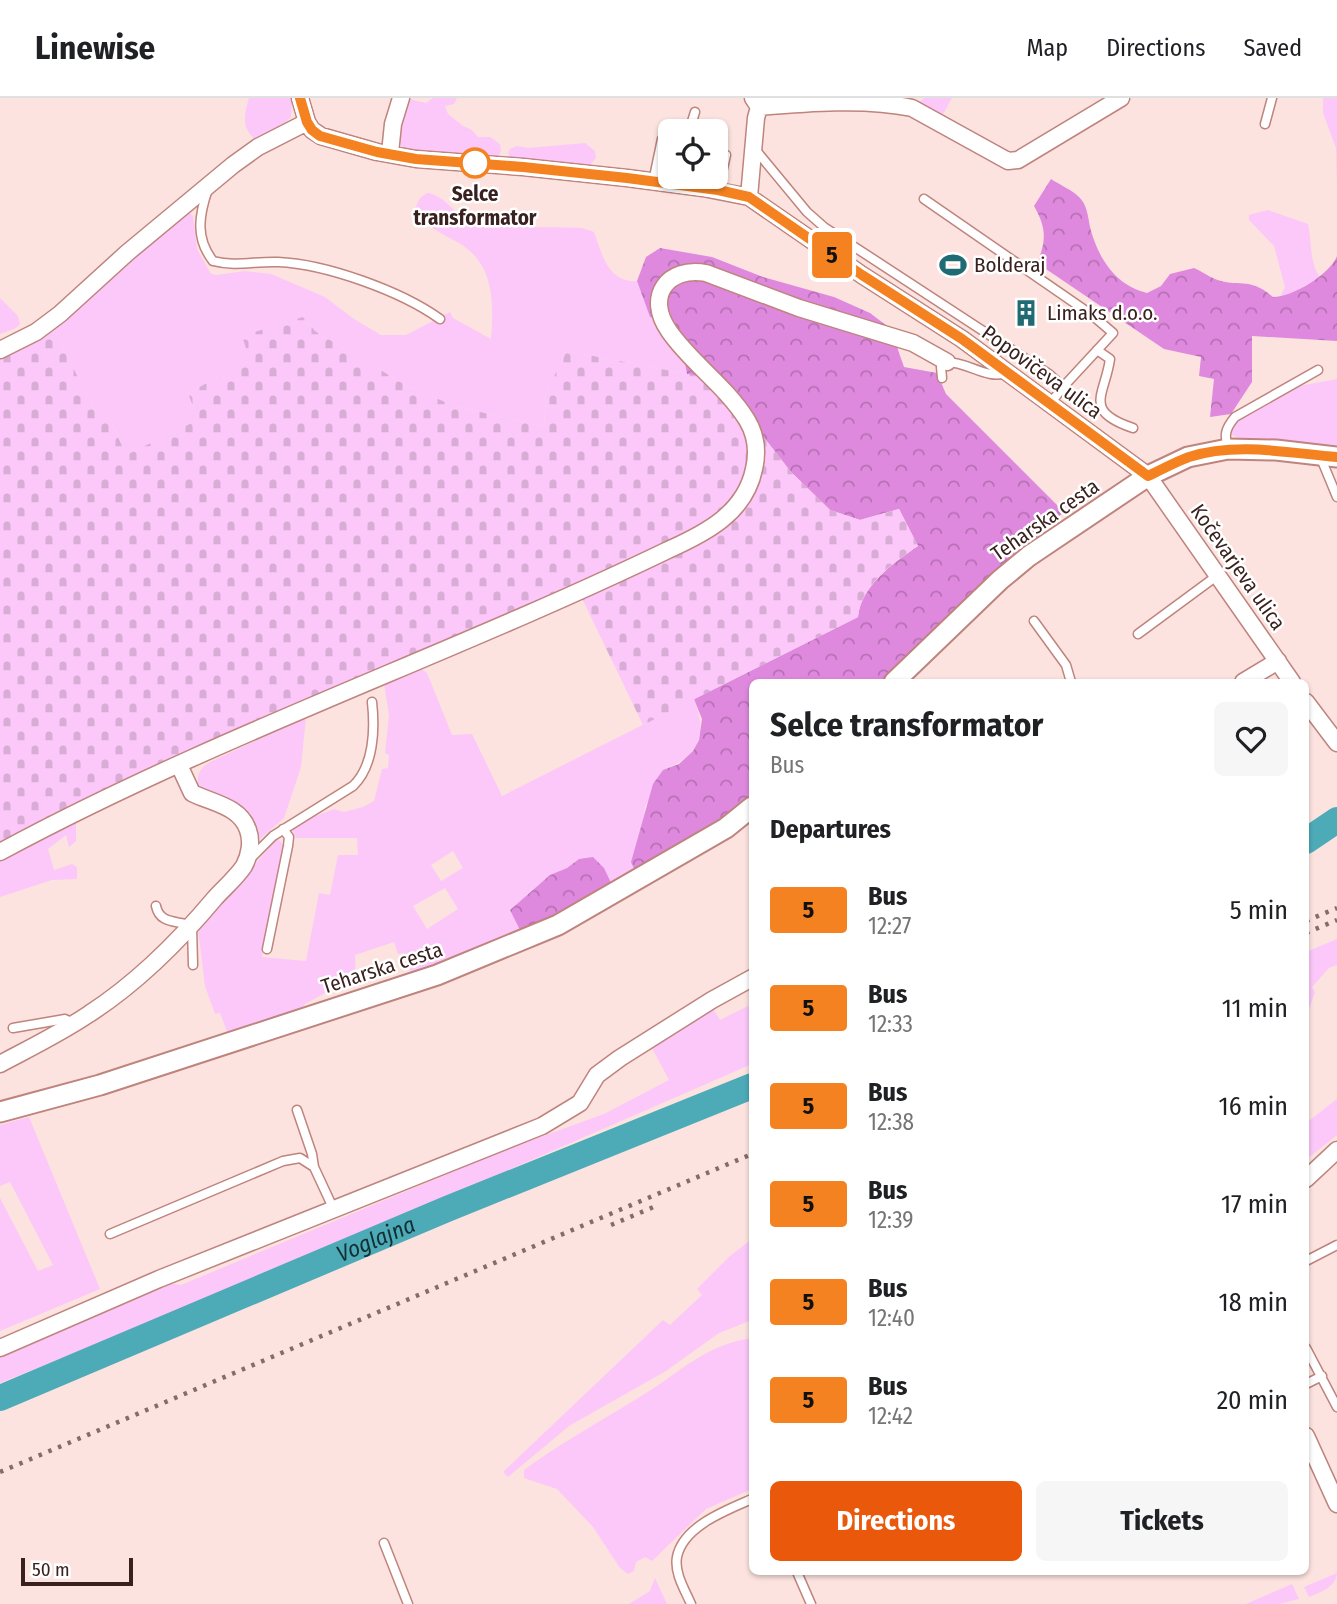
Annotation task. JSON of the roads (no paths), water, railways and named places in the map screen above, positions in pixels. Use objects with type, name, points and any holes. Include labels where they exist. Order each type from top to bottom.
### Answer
[{"type":"street","points":[[0,350],[36,332],[60,314],[127,253],[258,147],[307,122],[300,98]]},
{"type":"street","points":[[390,153],[393,124],[401,98]]},
{"type":"street","points":[[749,197],[760,101],[897,103],[912,108],[1008,161],[1018,160],[1121,98]]},
{"type":"street","name":"Popovičeva ulica","points":[[307,122],[320,136],[377,152],[416,159],[658,182]]},
{"type":"street","name":"Popovičeva ulica","points":[[714,189],[749,197],[862,275],[962,339],[1148,476]]},
{"type":"street","points":[[0,852],[72,813],[179,765],[429,654],[570,597],[682,544],[720,522],[740,503],[751,483],[757,455],[753,435],[747,421],[680,345],[661,317],[659,296],[670,279],[682,273],[706,273],[799,308],[913,343],[945,370]]},
{"type":"street","name":"Teharska cesta","points":[[897,679],[1000,580],[1029,556],[1148,476],[1188,457],[1228,449],[1276,450],[1329,456]]},
{"type":"street","name":"Kočevarjeva ulica","points":[[1148,476],[1290,679]]},
{"type":"street","points":[[1248,679],[1278,661]]},
{"type":"street","points":[[1309,708],[1337,743]]},
{"type":"street","points":[[0,1064],[90,1014],[127,985],[192,926],[244,866],[250,851],[250,839],[244,821],[225,806],[192,793],[179,765]]},
{"type":"street","name":"Teharska cesta","points":[[0,1112],[100,1085],[475,960],[558,925],[726,828],[749,809]]},
{"type":"street","points":[[0,1348],[159,1279],[542,1126],[580,1103],[597,1075],[620,1058],[749,980]]},
{"type":"street","points":[[1309,1176],[1337,1150]]},
{"type":"street","points":[[1309,1443],[1337,1504]]},
{"type":"lane","points":[[1265,124],[1272,98]]},
{"type":"lane","points":[[692,119],[695,111]]},
{"type":"lane","points":[[753,146],[807,212],[824,227],[1049,374],[1063,387]]},
{"type":"lane","points":[[653,182],[658,158]]},
{"type":"lane","points":[[209,186],[200,211],[199,227],[201,240],[214,261],[225,264],[277,262],[320,266],[428,310],[440,319]]},
{"type":"lane","points":[[924,200],[1113,332],[1050,404]]},
{"type":"lane","points":[[1097,350],[1110,359],[1109,370],[1099,393],[1101,406],[1121,424],[1133,428]]},
{"type":"lane","points":[[945,370],[968,365],[991,375],[1007,373]]},
{"type":"lane","points":[[1228,449],[1224,436],[1235,417],[1318,370]]},
{"type":"lane","points":[[1329,456],[1337,497]]},
{"type":"lane","points":[[1138,634],[1218,575]]},
{"type":"lane","points":[[1034,621],[1066,665],[1070,679]]},
{"type":"lane","points":[[244,866],[273,836],[353,786],[361,778],[374,725],[372,702]]},
{"type":"lane","points":[[267,949],[288,846],[289,837],[283,829]]},
{"type":"lane","points":[[156,906],[159,916],[166,920],[192,926],[193,965]]},
{"type":"lane","points":[[13,1028],[65,1019],[73,1023]]},
{"type":"lane","points":[[297,1110],[314,1167],[334,1210]]},
{"type":"lane","points":[[110,1234],[283,1161],[300,1158],[314,1167]]},
{"type":"lane","points":[[1309,1259],[1337,1245]]},
{"type":"lane","points":[[1309,1354],[1337,1407]]},
{"type":"lane","points":[[1309,1382],[1322,1376]]},
{"type":"lane","points":[[691,1604],[678,1572],[677,1557],[684,1541],[696,1528],[749,1501]]},
{"type":"lane","points":[[384,1543],[408,1604]]},
{"type":"lane","points":[[798,1575],[811,1604]]},
{"type":"waterway","name":"Voglajna","points":[[1309,839],[1337,820]]},
{"type":"waterway","name":"Voglajna","points":[[0,1398],[447,1209],[749,1087]]},
{"type":"railway","points":[[1309,920],[1337,908]]},
{"type":"railway","points":[[1309,932],[1337,920]]},
{"type":"railway","points":[[0,1472],[749,1155]]},
{"type":"railway","points":[[611,1225],[656,1206]]},
{"type":"place","name":"Selce transformator","points":[[475,163]]},
{"type":"place","name":"Bolderaj","points":[[953,265]]},
{"type":"place","name":"Limaks d.o.o.","points":[[1026,313]]}]
